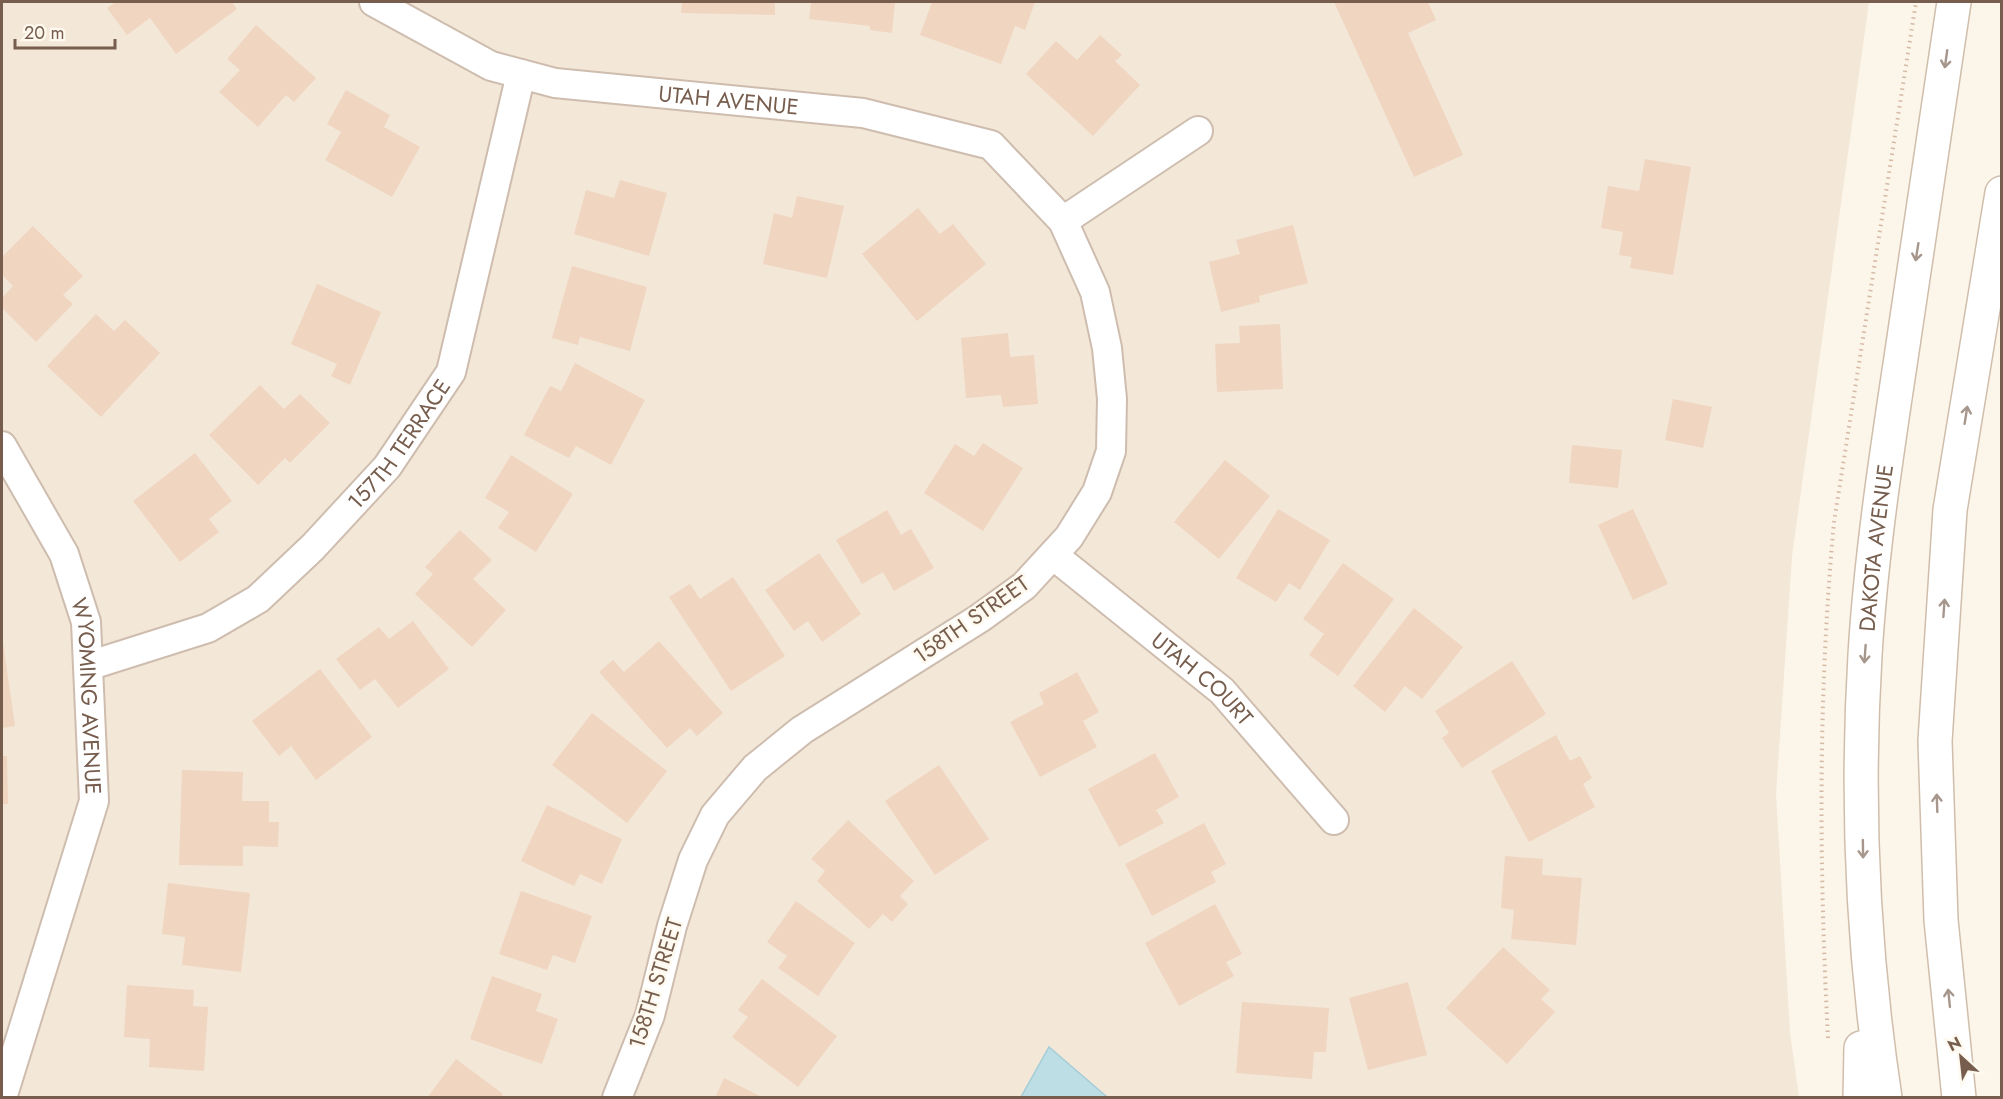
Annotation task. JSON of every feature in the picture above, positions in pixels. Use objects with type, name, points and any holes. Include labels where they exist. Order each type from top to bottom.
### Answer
[{"type":"main road","name":"DAKOTA AVENUE","points":[[1885,1098],[1877,1047],[1864,894],[1862,775],[1865,656],[1876,537],[1954,2]]},
{"type":"main road","points":[[1959,1098],[1941,920],[1935,741],[1950,510],[2001,193]]},
{"type":"main road","points":[[1860,1098],[1864,894]]},
{"type":"street","name":"UTAH AVENUE","points":[[374,2],[491,66],[555,83],[863,113],[991,145],[1063,221]]},
{"type":"street","name":"157TH TERRACE","points":[[88,666],[208,628],[258,599],[313,547],[387,467],[452,372],[521,74]]},
{"type":"street","points":[[1063,221],[1198,131]]},
{"type":"street","name":"158TH STREET","points":[[617,1098],[650,1015],[672,926],[693,860],[715,815],[755,768],[802,730],[980,618],[1024,586],[1069,537],[1098,492],[1110,451],[1112,409],[1107,348],[1095,292],[1063,221]]},
{"type":"street","name":"WYOMING AVENUE","points":[[2,446],[64,554],[86,622],[94,801],[2,1098]]},
{"type":"street","name":"UTAH COURT","points":[[1053,555],[1222,691],[1334,820]]},
{"type":"shaded area","points":[[2,2],[1869,2],[1792,556],[1776,794],[1790,1033],[1799,1097],[2,1098]]},
{"type":"water","points":[[1049,1047],[1107,1097],[1021,1097]]},
{"type":"building","points":[[116,2],[232,2],[237,9],[176,54],[150,18],[127,35],[107,8]]},
{"type":"building","points":[[682,2],[775,2],[775,15],[681,13]]},
{"type":"building","points":[[811,2],[895,2],[892,33],[870,30],[870,26],[809,19]]},
{"type":"building","points":[[932,2],[1035,2],[1025,30],[1015,26],[1001,64],[920,35]]},
{"type":"building","points":[[1334,2],[1428,2],[1436,20],[1408,33],[1463,155],[1414,177]]},
{"type":"building","points":[[256,25],[316,78],[294,102],[286,95],[258,127],[219,92],[240,70],[227,59]]},
{"type":"building","points":[[1100,35],[1122,55],[1115,61],[1140,85],[1093,136],[1026,74],[1056,41],[1077,60]]},
{"type":"building","points":[[346,90],[390,115],[384,127],[420,147],[392,197],[325,160],[341,132],[327,124]]},
{"type":"building","points":[[1645,159],[1691,167],[1673,275],[1630,268],[1632,257],[1619,255],[1623,232],[1601,228],[1608,186],[1639,191]]},
{"type":"building","points":[[620,180],[667,193],[649,256],[574,234],[586,190],[614,198]]},
{"type":"building","points":[[797,196],[844,206],[827,278],[763,264],[774,213],[792,218]]},
{"type":"building","points":[[918,208],[940,234],[953,224],[986,264],[917,321],[862,254]]},
{"type":"building","points":[[1293,225],[1308,283],[1259,296],[1260,302],[1221,312],[1209,262],[1240,254],[1236,240]]},
{"type":"building","points":[[33,226],[83,276],[63,295],[73,304],[36,342],[2,308],[2,298],[13,286],[2,275],[2,257]]},
{"type":"building","points":[[572,266],[647,287],[630,351],[580,337],[578,345],[552,338]]},
{"type":"building","points":[[317,284],[381,312],[350,385],[331,376],[337,364],[291,344]]},
{"type":"building","points":[[96,314],[114,331],[125,320],[160,353],[101,417],[47,366]]},
{"type":"building","points":[[1280,324],[1283,389],[1217,392],[1215,344],[1240,343],[1239,326]]},
{"type":"building","points":[[1008,333],[1010,357],[1034,355],[1038,404],[1003,407],[1001,395],[966,398],[961,338]]},
{"type":"building","points":[[575,363],[645,400],[611,465],[576,446],[569,458],[524,435],[550,386],[561,391]]},
{"type":"building","points":[[260,385],[284,409],[300,394],[330,423],[290,463],[285,458],[258,485],[209,435]]},
{"type":"building","points":[[1673,399],[1712,407],[1703,448],[1665,440]]},
{"type":"building","points":[[983,443],[1023,468],[983,531],[924,493],[955,444],[974,456]]},
{"type":"building","points":[[1572,445],[1622,450],[1618,488],[1569,483]]},
{"type":"building","points":[[195,453],[232,501],[209,519],[219,532],[180,562],[133,501]]},
{"type":"building","points":[[511,455],[573,494],[536,552],[498,528],[509,512],[485,498]]},
{"type":"building","points":[[1225,460],[1270,496],[1219,559],[1174,522]]},
{"type":"building","points":[[1278,509],[1330,540],[1300,590],[1289,583],[1276,602],[1236,578]]},
{"type":"building","points":[[1633,509],[1668,584],[1633,600],[1598,525]]},
{"type":"building","points":[[887,510],[901,535],[911,529],[934,568],[894,591],[883,572],[862,584],[836,540]]},
{"type":"building","points":[[460,530],[492,560],[473,579],[506,610],[472,647],[415,594],[433,574],[425,567]]},
{"type":"building","points":[[819,553],[861,614],[822,642],[808,621],[794,631],[765,590]]},
{"type":"building","points":[[1343,563],[1394,599],[1338,676],[1309,655],[1324,634],[1303,619]]},
{"type":"building","points":[[733,577],[785,656],[731,691],[669,597],[690,584],[700,599]]},
{"type":"building","points":[[1414,608],[1463,647],[1422,699],[1405,686],[1385,712],[1353,686]]},
{"type":"building","points":[[413,621],[449,669],[398,708],[375,679],[360,690],[336,659],[379,627],[389,639]]},
{"type":"building","points":[[2,635],[15,726],[2,728]]},
{"type":"building","points":[[659,641],[723,713],[697,736],[690,728],[667,748],[599,672],[613,660],[624,672]]},
{"type":"building","points":[[1512,661],[1546,714],[1462,768],[1442,738],[1449,733],[1435,711]]},
{"type":"building","points":[[320,669],[372,737],[316,780],[291,746],[279,756],[252,721]]},
{"type":"building","points":[[1077,672],[1099,712],[1083,721],[1097,747],[1040,777],[1010,722],[1044,704],[1039,693]]},
{"type":"building","points":[[592,713],[667,771],[627,823],[552,765]]},
{"type":"building","points":[[1556,735],[1570,761],[1580,756],[1592,778],[1583,784],[1595,807],[1529,842],[1491,771]]},
{"type":"building","points":[[1155,753],[1179,797],[1156,810],[1164,823],[1119,847],[1088,789]]},
{"type":"building","points":[[2,756],[7,756],[8,804],[2,804]]},
{"type":"building","points":[[939,765],[989,839],[935,875],[885,801]]},
{"type":"building","points":[[182,770],[243,772],[242,801],[269,801],[269,822],[279,822],[278,847],[243,846],[243,866],[179,865]]},
{"type":"building","points":[[547,805],[622,839],[602,884],[580,874],[574,886],[521,861]]},
{"type":"building","points":[[848,820],[914,881],[900,896],[908,904],[892,922],[883,914],[869,929],[817,881],[825,871],[811,859]]},
{"type":"building","points":[[1204,823],[1226,864],[1211,872],[1216,882],[1152,916],[1125,864]]},
{"type":"building","points":[[1505,856],[1543,859],[1542,875],[1582,878],[1576,945],[1511,939],[1514,910],[1501,908]]},
{"type":"building","points":[[168,883],[250,893],[241,972],[182,965],[185,937],[162,934]]},
{"type":"building","points":[[521,891],[592,916],[575,963],[553,955],[547,970],[499,954]]},
{"type":"building","points":[[796,901],[855,943],[818,996],[778,968],[787,956],[767,942]]},
{"type":"building","points":[[1215,904],[1242,954],[1226,962],[1234,976],[1179,1006],[1145,943]]},
{"type":"building","points":[[1503,947],[1550,990],[1541,999],[1555,1012],[1507,1064],[1446,1008]]},
{"type":"building","points":[[492,976],[542,994],[536,1011],[558,1019],[542,1064],[470,1039]]},
{"type":"building","points":[[762,979],[837,1036],[798,1087],[732,1037],[748,1017],[738,1010]]},
{"type":"building","points":[[1408,982],[1427,1055],[1368,1070],[1349,998]]},
{"type":"building","points":[[127,985],[194,990],[193,1006],[208,1007],[204,1071],[149,1067],[150,1039],[124,1037]]},
{"type":"building","points":[[1242,1002],[1329,1008],[1326,1052],[1314,1052],[1312,1079],[1236,1073]]},
{"type":"building","points":[[456,1059],[503,1094],[501,1098],[427,1098]]},
{"type":"building","points":[[724,1078],[764,1098],[715,1098]]}]
